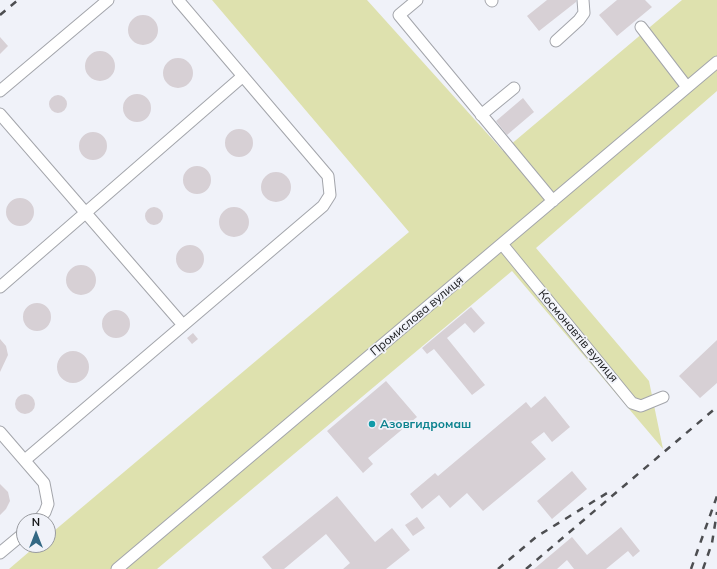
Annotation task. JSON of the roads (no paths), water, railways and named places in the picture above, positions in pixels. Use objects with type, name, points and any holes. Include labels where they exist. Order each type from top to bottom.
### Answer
[{"type":"street","points":[[0,91],[108,0]]},
{"type":"street","points":[[25,460],[323,206],[330,195],[328,176],[178,0]]},
{"type":"street","points":[[417,0],[399,15],[553,201]]},
{"type":"street","points":[[556,41],[580,20],[584,13],[584,0]]},
{"type":"street","points":[[641,27],[687,87]]},
{"type":"street","name":"Промислова вулиця","points":[[118,569],[717,62]]},
{"type":"street","points":[[0,287],[243,76]]},
{"type":"street","points":[[481,115],[514,88]]},
{"type":"street","points":[[0,114],[183,325]]},
{"type":"street","name":"Космонавтів вулиця","points":[[502,244],[632,403],[641,406],[663,397]]},
{"type":"street","points":[[0,432],[44,483],[48,504],[45,513]]},
{"type":"street","points":[[0,553],[16,540]]},
{"type":"railway","points":[[0,15],[18,0]]},
{"type":"railway","points":[[526,569],[717,407]]},
{"type":"railway","points":[[498,569],[536,537],[612,490]]},
{"type":"railway","points":[[691,569],[717,496]]},
{"type":"railway","points":[[703,569],[712,543],[717,512]]},
{"type":"place","name":"Азовгидромаш","points":[[372,424]]}]
